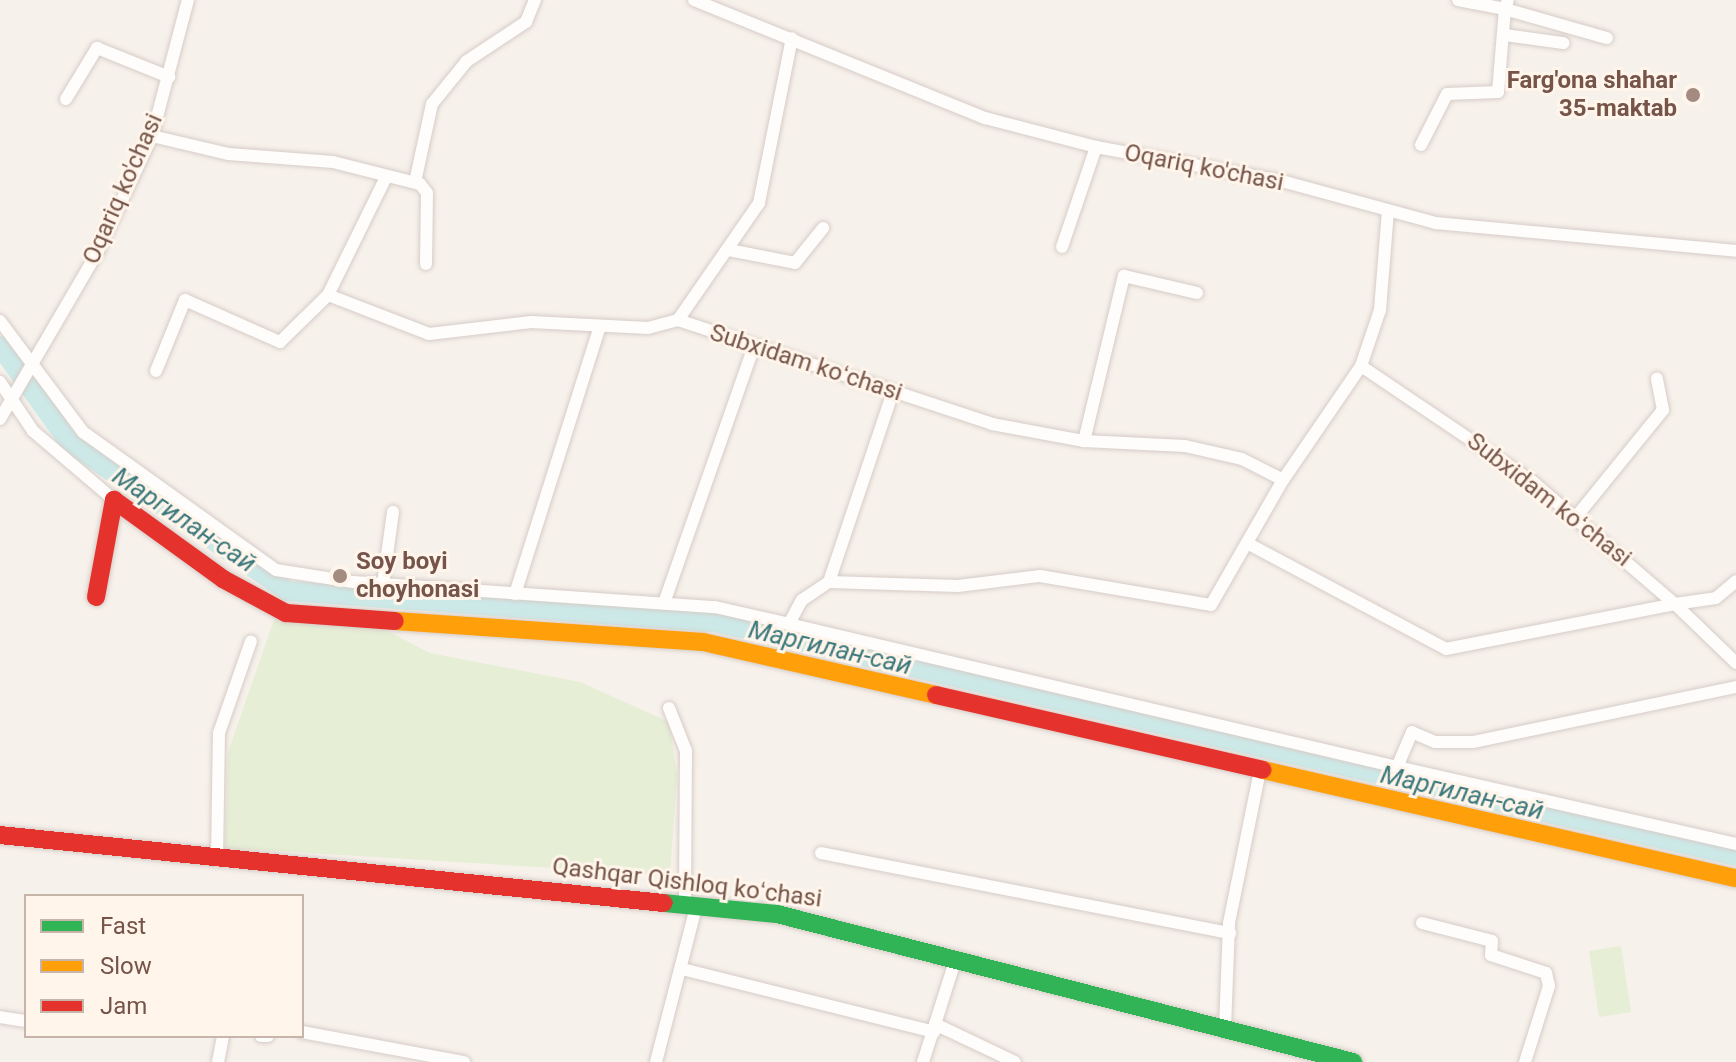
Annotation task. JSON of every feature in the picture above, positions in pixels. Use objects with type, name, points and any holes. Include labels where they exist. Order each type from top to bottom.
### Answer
[{"type":"street","name":"Oqariq ko'chasi","points":[[0,419],[98,251],[152,136],[188,0]]},
{"type":"street","points":[[415,182],[432,104],[467,61],[526,22],[535,0]]},
{"type":"street","name":"Oqariq ko'chasi","points":[[694,0],[985,118],[1096,147],[1282,181],[1436,223],[1736,251]]},
{"type":"street","points":[[1458,0],[1506,5],[1607,38]]},
{"type":"street","points":[[1421,145],[1447,94],[1498,92],[1506,5]]},
{"type":"street","points":[[1505,35],[1563,43]]},
{"type":"street","points":[[678,320],[759,203],[792,38]]},
{"type":"street","points":[[66,99],[97,48],[169,77]]},
{"type":"street","points":[[152,136],[415,182],[426,191],[426,264]]},
{"type":"street","points":[[1062,247],[1096,147]]},
{"type":"street","points":[[156,371],[185,300],[275,343],[328,295],[386,177]]},
{"type":"street","points":[[789,624],[802,600],[829,582],[958,586],[1040,576],[1203,606],[1218,600],[1283,480],[1361,366],[1380,310],[1388,211]]},
{"type":"street","points":[[729,250],[795,263],[823,228]]},
{"type":"street","points":[[1084,441],[1124,276],[1197,293]]},
{"type":"street","name":"Subxidam koʻchasi","points":[[328,295],[429,334],[531,322],[648,328],[678,320],[753,349],[992,424],[1084,441],[1185,446],[1242,459],[1283,480]]},
{"type":"street","points":[[0,321],[30,367],[83,432],[276,570],[383,584],[664,603],[789,624],[1736,844]]},
{"type":"street","points":[[515,594],[600,326]]},
{"type":"street","points":[[664,603],[753,349]]},
{"type":"street","name":"Subxidam koʻchasi","points":[[1361,366],[1576,517],[1675,604],[1736,663]]},
{"type":"street","points":[[1576,517],[1663,410],[1657,379]]},
{"type":"street","points":[[0,382],[33,431],[114,500],[244,593],[286,613],[703,642],[1259,775],[1736,878]]},
{"type":"street","points":[[829,582],[893,392]]},
{"type":"street","points":[[96,597],[114,500]]},
{"type":"street","points":[[383,584],[393,512]]},
{"type":"street","points":[[1247,543],[1457,651],[1716,598],[1736,581]]},
{"type":"street","points":[[217,859],[219,733],[251,641]]},
{"type":"street","points":[[1397,767],[1412,732],[1435,742],[1473,742],[1736,687]]},
{"type":"street","points":[[656,1062],[682,969],[690,906],[686,751],[669,708]]},
{"type":"street","points":[[1225,1028],[1230,933],[1259,775]]},
{"type":"street","name":"Qashqar Qishloq koʻchasi","points":[[0,835],[805,919],[955,961],[1353,1062]]},
{"type":"street","points":[[821,853],[1230,933]]},
{"type":"street","points":[[1422,923],[1492,941],[1491,955],[1546,973],[1549,986],[1525,1062]]},
{"type":"street","points":[[923,1062],[955,961]]},
{"type":"street","points":[[682,969],[936,1028],[1015,1062]]},
{"type":"street","points":[[0,1017],[24,1021]]},
{"type":"street","points":[[304,1032],[464,1062]]},
{"type":"street","points":[[218,1062],[223,1038]]},
{"type":"green space","points":[[276,614],[376,625],[430,653],[580,682],[669,722],[677,774],[670,875],[225,848],[228,752]]},
{"type":"green space","points":[[1621,946],[1631,1012],[1599,1017],[1589,951]]},
{"type":"waterway","name":"Маргилан-сай","points":[[0,346],[70,443],[288,591],[719,623],[1736,856]]},
{"type":"traffic: fast","points":[[664,903],[777,914],[1353,1062]]},
{"type":"traffic: slow","points":[[395,621],[703,642],[936,695]]},
{"type":"traffic: slow","points":[[1263,770],[1736,878]]},
{"type":"traffic: jam","points":[[96,597],[114,500],[223,579],[286,613],[395,621]]},
{"type":"traffic: jam","points":[[936,695],[1263,770]]},
{"type":"traffic: jam","points":[[0,835],[664,903]]},
{"type":"place","name":"Farg'ona shahar 35-maktab","points":[[1693,95]]},
{"type":"place","name":"Soy boyi choyhonasi","points":[[340,576]]}]
